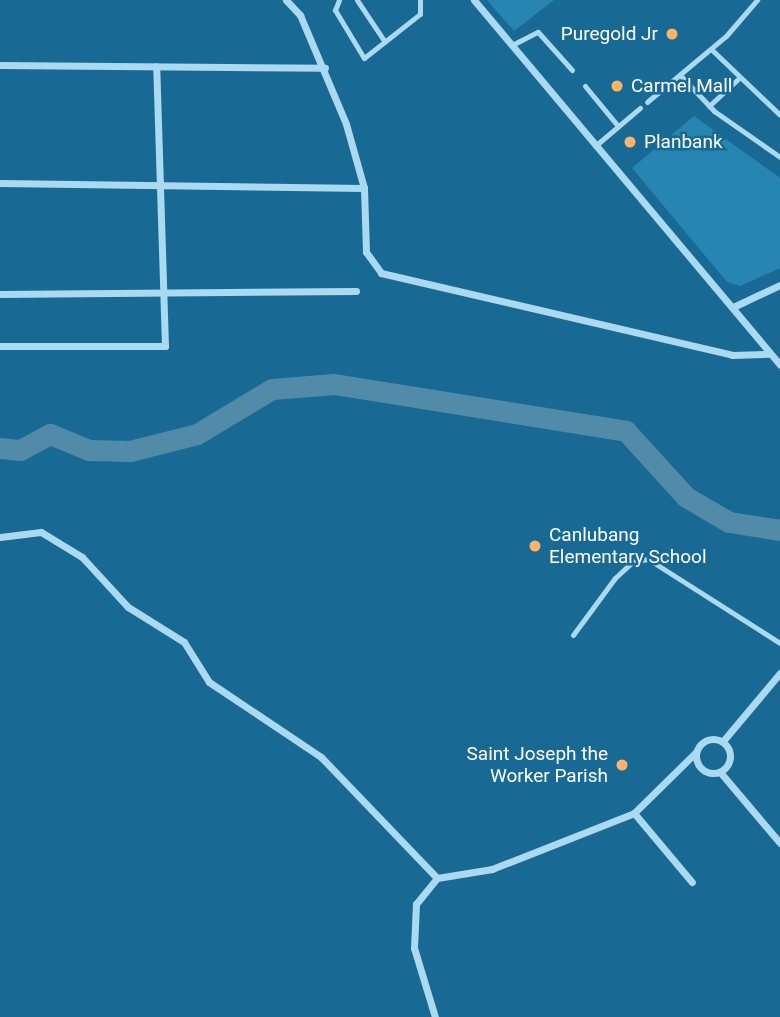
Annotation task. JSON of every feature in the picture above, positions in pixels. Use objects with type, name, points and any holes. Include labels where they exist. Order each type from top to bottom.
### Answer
[{"type":"street","points":[[286,0],[300,15],[325,68],[364,188],[366,252],[381,273],[732,355],[770,354]]},
{"type":"street","points":[[474,0],[780,365]]},
{"type":"street","points":[[0,65],[325,68]]},
{"type":"street","points":[[0,345],[165,346],[156,66]]},
{"type":"street","points":[[0,183],[158,183],[364,188]]},
{"type":"street","points":[[733,307],[780,285]]},
{"type":"street","points":[[0,294],[356,291]]},
{"type":"street","points":[[0,537],[41,532],[82,557],[128,607],[184,642],[209,682],[321,757],[437,878]]},
{"type":"street","points":[[723,741],[780,673]]},
{"type":"street","points":[[435,1017],[414,948],[416,904],[437,878],[492,869],[634,813],[712,738],[723,741]]},
{"type":"street","points":[[720,772],[729,764],[723,741]]},
{"type":"street","points":[[696,752],[698,765],[720,772],[780,843]]},
{"type":"street","points":[[634,813],[692,882]]},
{"type":"lane","points":[[338,0],[335,10],[362,57],[422,11],[420,0]]},
{"type":"lane","points":[[357,0],[385,42]]},
{"type":"lane","points":[[647,102],[711,49],[757,0]]},
{"type":"lane","points":[[512,45],[538,32],[572,71]]},
{"type":"lane","points":[[711,49],[738,79],[780,115]]},
{"type":"lane","points":[[680,75],[709,106],[780,157]]},
{"type":"lane","points":[[709,106],[738,79]]},
{"type":"lane","points":[[585,86],[618,127]]},
{"type":"lane","points":[[595,146],[640,108]]},
{"type":"lane","points":[[573,635],[615,578],[632,562],[648,559],[780,643]]},
{"type":"shaded area","points":[[487,0],[554,0],[514,31]]},
{"type":"shaded area","points":[[694,116],[780,178],[780,268],[740,286],[727,282],[632,168]]},
{"type":"waterway","points":[[0,448],[20,450],[50,434],[89,450],[130,451],[197,434],[272,389],[334,384],[626,431],[686,497],[729,522],[780,530]]},
{"type":"place","name":"Puregold Jr","points":[[672,34]]},
{"type":"place","name":"Carmel Mall","points":[[617,86]]},
{"type":"place","name":"Planbank","points":[[630,142]]},
{"type":"place","name":"Canlubang Elementary School","points":[[535,546]]},
{"type":"place","name":"Saint Joseph the Worker Parish","points":[[622,765]]}]
